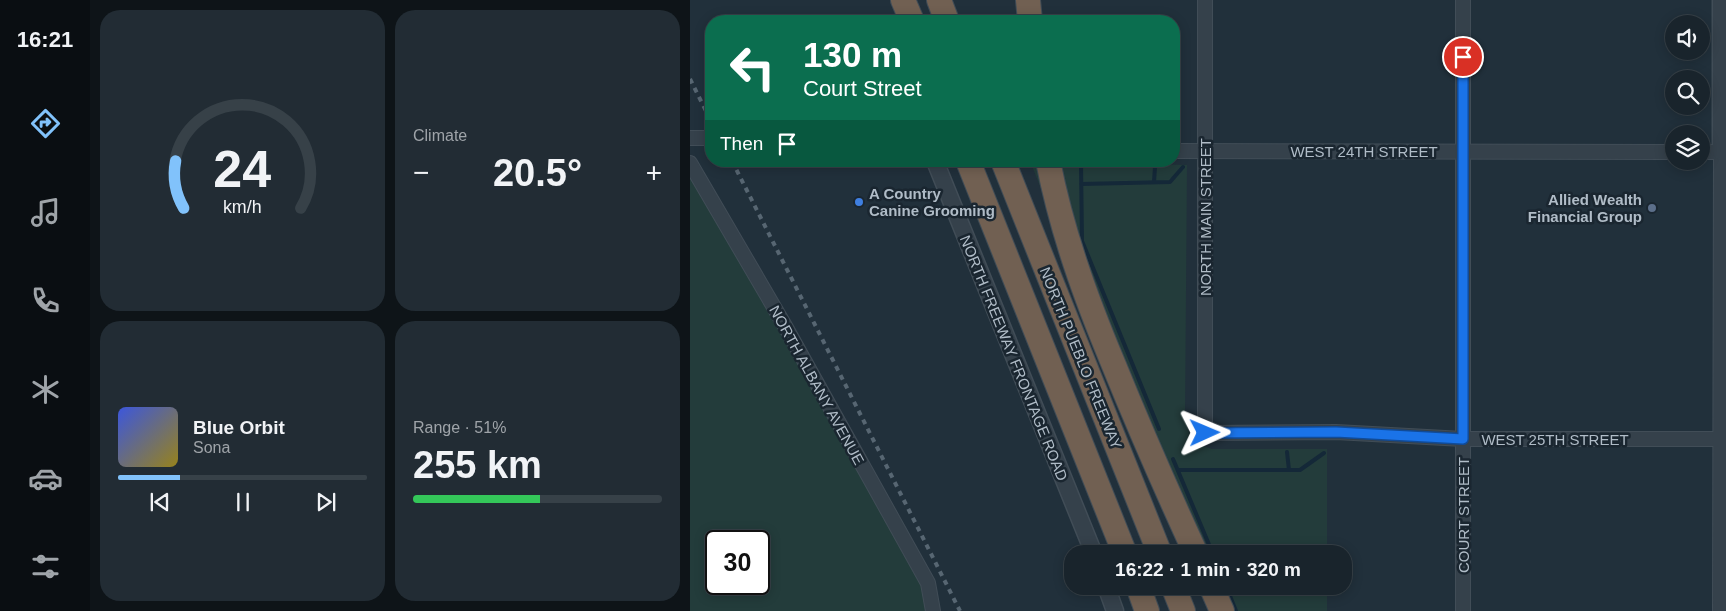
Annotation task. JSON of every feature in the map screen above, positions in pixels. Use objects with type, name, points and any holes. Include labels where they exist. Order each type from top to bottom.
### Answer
[{"type":"highway","points":[[903,0],[909,15]]},
{"type":"highway","points":[[939,0],[945,15]]},
{"type":"highway","points":[[1028,0],[1029,15]]},
{"type":"highway","points":[[970,167],[1121,545]]},
{"type":"highway","name":"NORTH PUEBLO FREEWAY","points":[[1005,167],[1156,545]]},
{"type":"highway","points":[[1049,167],[1065,234],[1093,314],[1154,463],[1192,545]]},
{"type":"highway","points":[[1141,595],[1147,611]]},
{"type":"highway","points":[[1177,595],[1183,611]]},
{"type":"highway","points":[[1215,595],[1222,611]]},
{"type":"street","name":"NORTH MAIN STREET","points":[[1205,0],[1205,433]]},
{"type":"street","name":"COURT STREET","points":[[1463,0],[1463,611]]},
{"type":"street","points":[[1720,611],[1723,439],[1721,0]]},
{"type":"street","points":[[690,138],[705,138]]},
{"type":"street","name":"WEST 24TH STREET","points":[[1180,151],[1665,152]]},
{"type":"street","points":[[1710,152],[1723,152]]},
{"type":"street","name":"NORTH ALBANY AVENUE","points":[[690,163],[785,326],[928,584],[933,611]]},
{"type":"street","name":"NORTH FREEWAY FRONTAGE ROAD","points":[[937,167],[1090,545]]},
{"type":"street","name":"WEST 25TH STREET","points":[[1205,433],[1336,432],[1463,439],[1723,439]]},
{"type":"street","points":[[1109,595],[1115,611]]},
{"type":"green space","points":[[690,163],[928,583],[933,611],[690,611]]},
{"type":"green space","points":[[1180,165],[1187,165],[1185,417],[1190,434],[1200,444],[1212,449],[1327,449],[1327,545],[1183,545],[1032,167],[1180,167]]},
{"type":"green space","points":[[1204,595],[1327,595],[1327,611],[1210,611]]},
{"type":"waterway","points":[[1081,167],[1082,241],[1159,429]]},
{"type":"waterway","points":[[1154,182],[1155,167]]},
{"type":"waterway","points":[[1081,184],[1170,182],[1183,167]]},
{"type":"waterway","points":[[1287,452],[1289,470]]},
{"type":"waterway","points":[[1179,470],[1300,470],[1324,453]]},
{"type":"waterway","points":[[1173,459],[1209,545]]},
{"type":"waterway","points":[[1230,595],[1236,611]]},
{"type":"railway","points":[[690,79],[705,109]]},
{"type":"railway","points":[[735,167],[960,611]]},
{"type":"place","name":"A Country Canine Grooming","points":[[859,202]]},
{"type":"place","name":"Allied Wealth Financial Group","points":[[1652,208]]},
{"type":"route","points":[[1205,433],[1336,432],[1463,439],[1463,57]]}]
